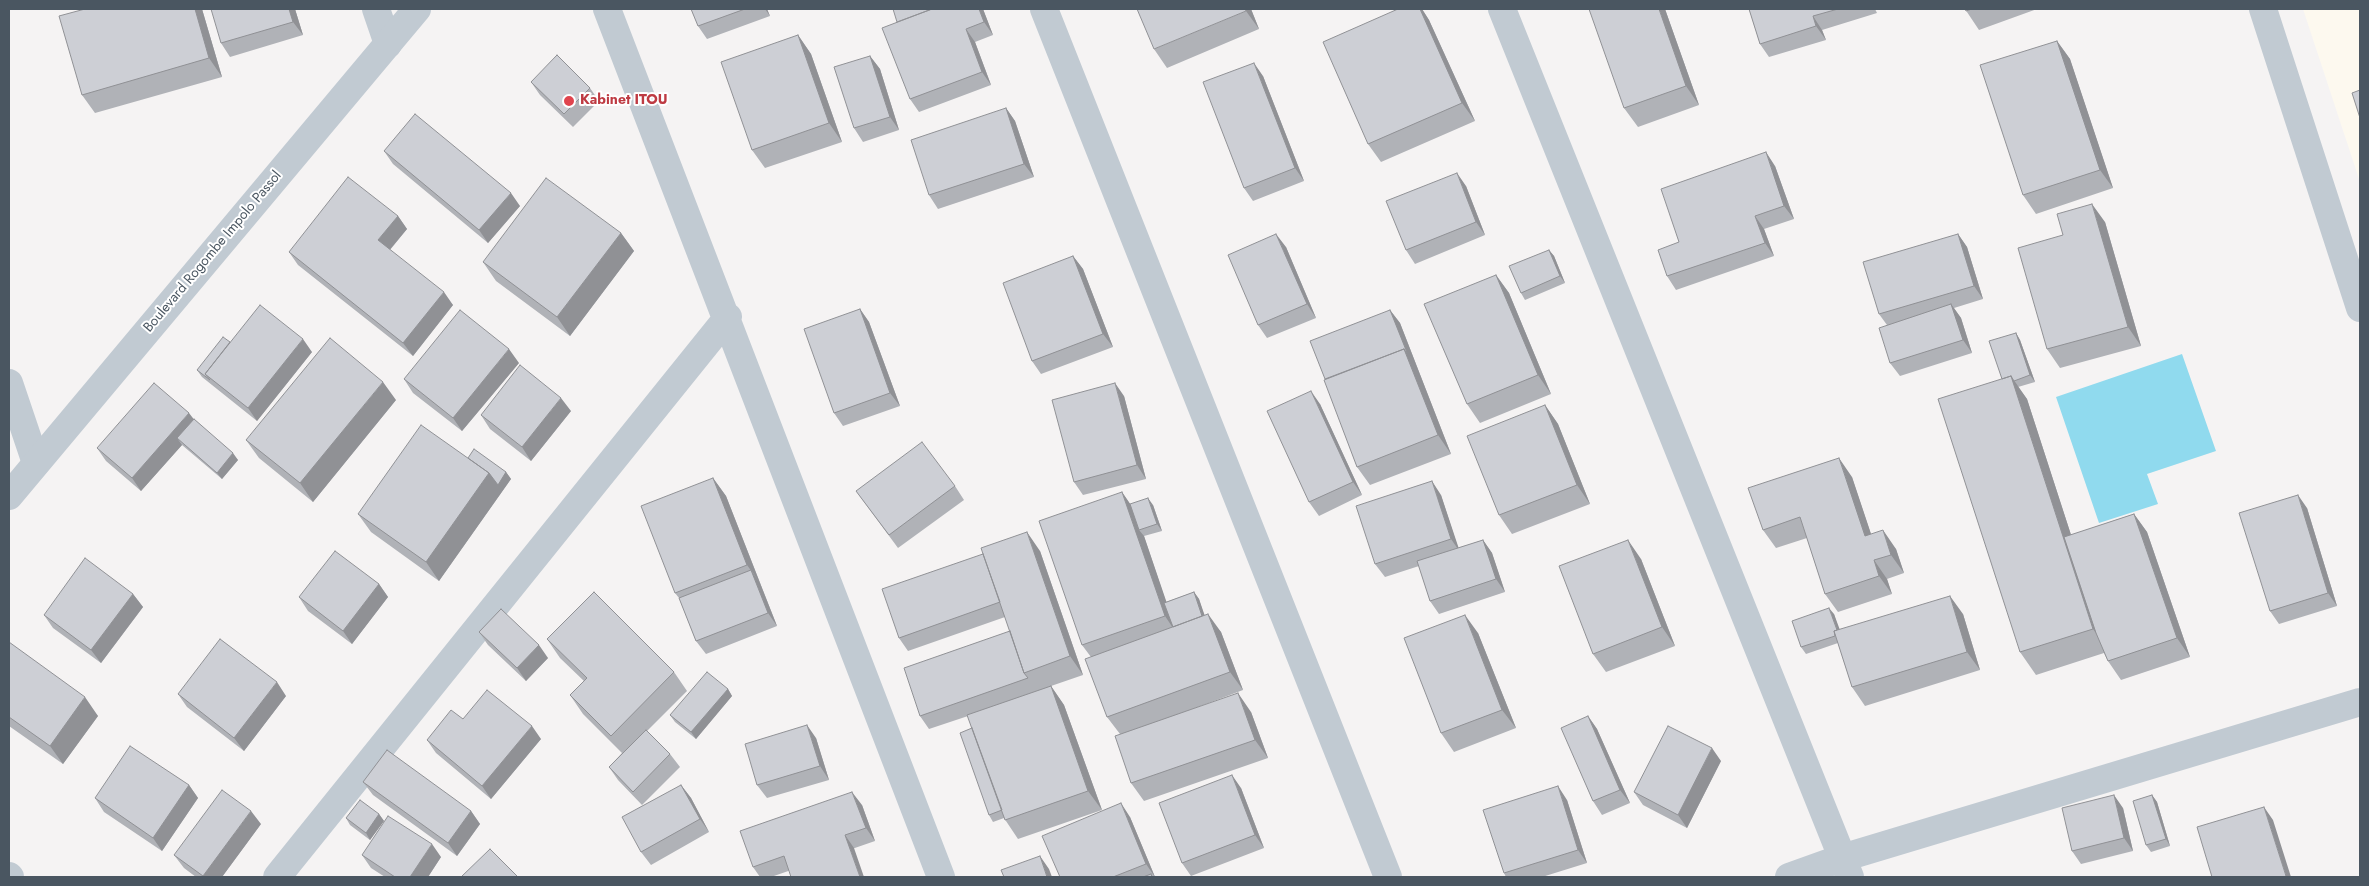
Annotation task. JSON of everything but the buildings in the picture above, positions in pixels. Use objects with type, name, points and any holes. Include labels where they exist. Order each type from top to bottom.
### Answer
[{"type":"street","points":[[376,9],[388,44]]},
{"type":"street","name":"Boulevard Rogombe Impolo Passol","points":[[9,496],[417,9]]},
{"type":"street","points":[[607,9],[728,317],[941,877]]},
{"type":"street","points":[[1044,9],[1388,877]]},
{"type":"street","points":[[1502,9],[1846,868]]},
{"type":"street","points":[[2263,9],[2360,308]]},
{"type":"street","points":[[276,877],[728,317]]},
{"type":"street","points":[[9,383],[36,463]]},
{"type":"street","points":[[1788,877],[1846,868],[2360,702]]},
{"type":"shaded area","points":[[2303,9],[2360,9],[2360,182]]},
{"type":"water","points":[[2182,354],[2216,451],[2147,474],[2158,504],[2099,523],[2056,397]]},
{"type":"place","name":"Kabinet ITOU","points":[[569,101]]}]
